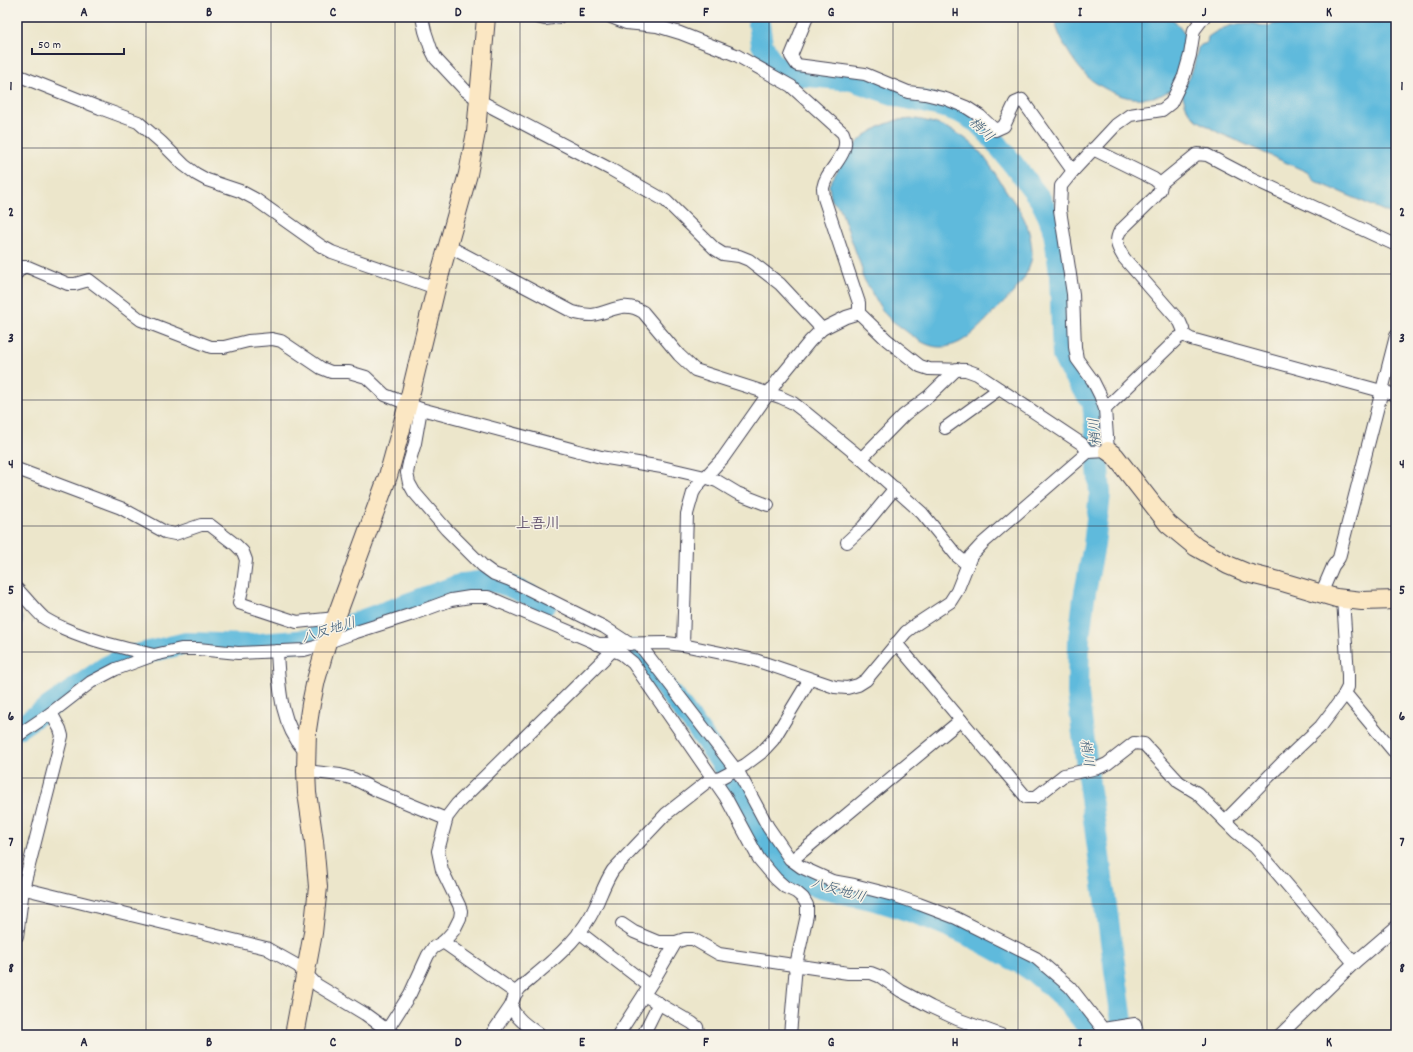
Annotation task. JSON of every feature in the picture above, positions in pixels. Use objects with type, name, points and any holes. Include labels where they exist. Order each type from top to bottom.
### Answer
[{"type":"street","points":[[422,17],[427,37],[436,59],[465,90],[480,101],[610,169],[666,201],[715,249],[723,254],[739,256],[749,260],[780,284],[822,329]]},
{"type":"street","points":[[294,1035],[313,933],[318,887],[314,842],[307,793],[306,771],[307,730],[311,704],[327,642],[414,406],[436,288],[468,174],[476,132],[480,101],[486,17]]},
{"type":"street","points":[[537,17],[545,19],[559,17]]},
{"type":"street","points":[[611,17],[626,23],[657,26],[680,33],[736,55],[791,86],[843,132],[845,147],[842,155],[826,180],[823,189],[824,198],[858,304],[859,313],[887,340],[920,366],[929,369],[966,370],[977,374],[1082,444],[1088,452]]},
{"type":"street","points":[[807,17],[791,56],[797,65],[865,74],[908,92],[946,99],[966,106],[980,116],[995,130],[1004,126],[1015,103],[1022,100],[1073,171]]},
{"type":"street","points":[[1106,450],[1105,409],[1100,394],[1093,381],[1077,359],[1075,347],[1073,294],[1060,210],[1062,186],[1073,171],[1116,125],[1130,115],[1162,110],[1171,103],[1184,76],[1190,55],[1194,30],[1204,17]]},
{"type":"street","points":[[17,75],[138,122],[184,165],[196,174],[207,180],[240,191],[255,199],[267,206],[321,246],[332,252],[436,288]]},
{"type":"street","points":[[1093,149],[1154,179],[1162,186],[1156,196],[1120,231],[1116,237],[1117,246],[1124,258],[1180,322],[1184,335]]},
{"type":"street","points":[[1160,184],[1197,154],[1207,155],[1251,178],[1396,245]]},
{"type":"street","points":[[448,246],[573,312],[582,315],[592,315],[618,307],[636,307],[643,312],[679,355],[695,370],[769,393],[793,403],[862,459],[922,513],[957,556],[968,566]]},
{"type":"street","points":[[17,273],[22,267],[28,267],[68,284],[75,284],[89,280],[141,320],[211,347],[224,347],[248,341],[272,339],[281,341],[321,368],[331,372],[349,372],[366,377],[385,395],[414,406],[601,457],[662,467],[705,477],[717,481],[737,493],[768,505]]},
{"type":"street","points":[[683,645],[687,514],[693,493],[697,486],[723,458],[769,393],[810,341],[822,329],[846,317],[859,313]]},
{"type":"street","points":[[1105,409],[1178,338],[1184,335]]},
{"type":"street","points":[[1184,335],[1191,339],[1396,395]]},
{"type":"street","points":[[1321,594],[1333,566],[1339,558],[1396,336]]},
{"type":"street","points":[[862,459],[904,415],[929,396],[957,369]]},
{"type":"street","points":[[945,428],[999,389]]},
{"type":"street","points":[[414,406],[415,443],[407,474],[409,483],[414,492],[446,529],[483,566],[494,574],[510,580],[635,644],[735,769],[768,828],[792,860],[801,867],[832,882],[854,885],[893,895],[956,918],[1036,958],[1070,987],[1103,1029],[1112,1028],[1134,1030]]},
{"type":"street","points":[[596,644],[666,643],[683,645],[755,660],[835,687],[847,688],[858,685],[873,673],[896,643],[915,625],[950,602],[968,566],[971,556],[983,543],[1088,452],[1106,450],[1115,456],[1168,524],[1211,557],[1247,574],[1279,581],[1321,594],[1343,599],[1394,602]]},
{"type":"street","points":[[17,469],[121,508],[165,532],[175,534],[201,525],[210,525],[236,545],[243,552],[246,560],[239,604],[298,622],[336,618]]},
{"type":"street","points":[[847,542],[863,527],[895,488]]},
{"type":"street","points":[[17,588],[36,610],[54,624],[76,634],[100,642],[154,655]]},
{"type":"street","points":[[17,736],[91,682],[116,669],[154,655],[181,649],[238,652],[304,650],[414,614],[450,600],[488,597],[622,654],[633,663],[725,796],[759,859],[776,879],[785,887],[799,895],[807,905],[807,915],[796,965],[790,1035]]},
{"type":"street","points":[[1226,821],[1283,762],[1321,726],[1345,693],[1348,687],[1348,675],[1343,599]]},
{"type":"street","points":[[896,643],[1026,797],[1036,797],[1064,775],[1094,769],[1107,764],[1134,743],[1144,744],[1179,782],[1197,793],[1255,847],[1354,963]]},
{"type":"street","points":[[20,888],[266,948],[298,966],[317,985],[365,1014],[390,1032],[428,955],[433,948],[443,942],[454,930],[460,918],[460,905],[442,870],[439,859],[438,847],[446,819],[457,804],[613,650]]},
{"type":"street","points":[[277,651],[282,706],[292,733],[306,753]]},
{"type":"street","points":[[491,1035],[520,988],[564,950],[590,918],[607,879],[613,870],[666,814],[708,781],[720,778],[745,765],[767,748],[810,679]]},
{"type":"street","points":[[1345,693],[1396,754]]},
{"type":"street","points":[[17,936],[20,888],[62,736],[51,712]]},
{"type":"street","points":[[792,860],[961,720]]},
{"type":"street","points":[[306,771],[340,775],[354,779],[378,791],[446,819]]},
{"type":"street","points":[[622,924],[634,932],[658,942],[676,942],[685,939],[693,939],[719,954],[848,973],[871,973],[881,976],[901,991],[957,1019],[1001,1035]]},
{"type":"street","points":[[1280,1035],[1354,963],[1396,927]]},
{"type":"street","points":[[579,932],[647,990],[659,1003],[697,1027],[699,1035]]},
{"type":"street","points":[[443,942],[516,993]]},
{"type":"street","points":[[618,1035],[676,942]]},
{"type":"street","points":[[643,1035],[659,1003]]},
{"type":"street","points":[[510,1006],[513,1012],[520,1019],[540,1035]]},
{"type":"water","points":[[1055,17],[1168,17],[1175,21],[1186,36],[1182,65],[1172,90],[1154,97],[1136,98],[1116,94],[1098,84],[1084,73],[1067,50],[1058,32]]},
{"type":"water","points":[[1360,17],[1396,17],[1396,216],[1315,181],[1307,172],[1219,133],[1197,120],[1188,111],[1182,94],[1193,69],[1198,48],[1207,43],[1208,37],[1217,31],[1243,23],[1267,26],[1319,20],[1346,20]]},
{"type":"water","points":[[916,119],[948,129],[966,139],[978,149],[1022,214],[1030,235],[1031,243],[1032,255],[1028,271],[1019,286],[1008,299],[970,336],[960,342],[943,347],[936,347],[922,342],[889,319],[883,311],[862,276],[862,269],[840,208],[831,200],[829,185],[849,151],[864,136],[881,126],[897,120]]},
{"type":"water","points":[[17,609],[23,618],[17,651]]},
{"type":"waterway","name":"梢川","points":[[758,17],[762,44],[769,58],[776,66],[784,71],[797,75],[852,80],[902,97],[960,112],[977,122],[990,135],[1040,199],[1053,228],[1060,274],[1063,356],[1070,370],[1093,403],[1094,413],[1100,494],[1094,545],[1084,598],[1079,639],[1078,693],[1089,784],[1124,1035]]},
{"type":"waterway","name":"八反地川","points":[[17,729],[106,667],[124,658],[186,643],[249,645],[308,640],[462,584],[478,582],[490,581],[501,583],[546,604]]},
{"type":"waterway","name":"八反地川","points":[[634,650],[686,714],[710,747],[738,791],[756,828],[770,852],[785,869],[808,883],[832,891],[898,907],[946,925],[992,947],[1028,968],[1049,984],[1073,1008],[1093,1035]]},
{"type":"district","name":"上吾川","points":[[538,525]]}]
